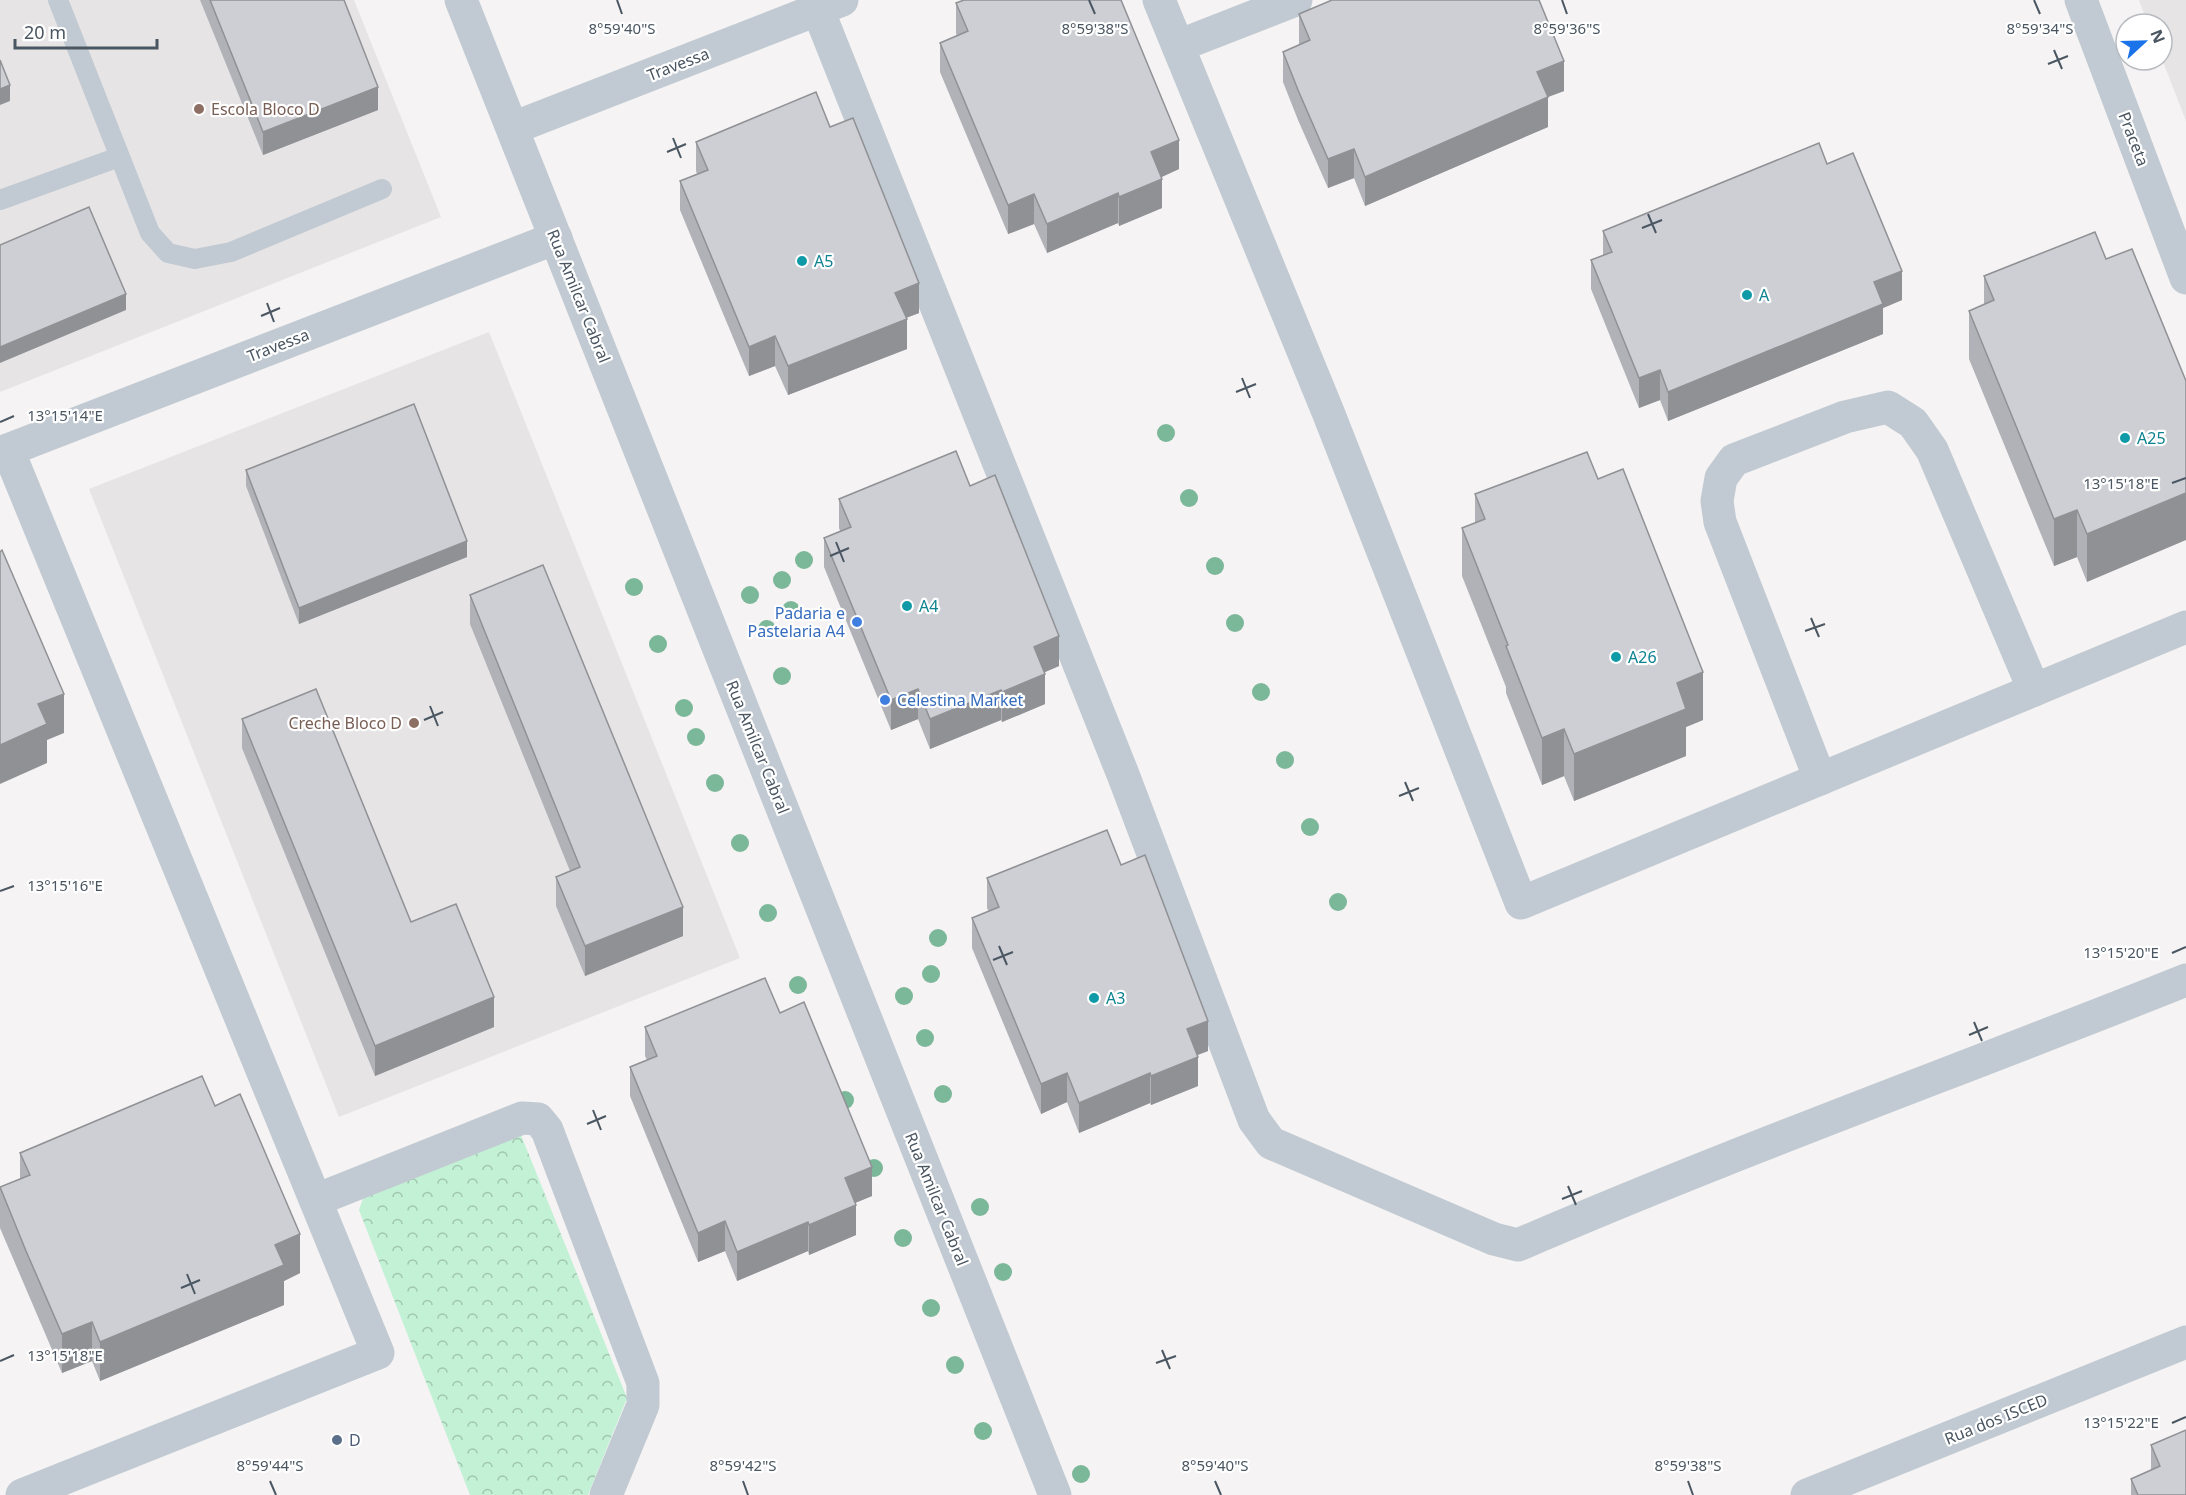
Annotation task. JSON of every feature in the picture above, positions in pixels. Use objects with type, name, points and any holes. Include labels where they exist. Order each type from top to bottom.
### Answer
[{"type":"street","name":"Rua Amilcar Cabral","points":[[461,0],[1055,1495]]},
{"type":"street","points":[[1159,0],[1328,412],[1521,903],[2186,627]]},
{"type":"street","points":[[1178,46],[1296,0]]},
{"type":"street","name":"Praceta","points":[[2081,0],[2186,278]]},
{"type":"street","name":"Travessa","points":[[513,128],[825,3]]},
{"type":"street","points":[[825,3],[1254,1120],[1271,1143],[1494,1239],[1518,1245],[1677,1178],[2045,1037],[2186,980]]},
{"type":"street","name":"Travessa","points":[[4,451],[556,238]]},
{"type":"street","points":[[1820,780],[1720,522],[1717,501],[1721,478],[1734,460],[1845,417],[1888,407],[1913,423],[1932,450],[2034,690]]},
{"type":"street","points":[[4,451],[378,1353],[22,1495]]},
{"type":"street","points":[[316,1200],[522,1118],[538,1119],[548,1130],[643,1383],[643,1405],[606,1495]]},
{"type":"street","name":"Rua dos ISCED","points":[[1807,1495],[2186,1342]]},
{"type":"lane","points":[[58,0],[150,233],[168,253],[195,259],[231,252],[382,189]]},
{"type":"lane","points":[[0,200],[119,157]]},
{"type":"shaded area","name":"Escola Bloco D","points":[[0,0],[354,0],[441,217],[0,392]]},
{"type":"shaded area","points":[[2139,0],[2186,0],[2186,121],[2167,72],[2174,72],[2174,12],[2144,12]]},
{"type":"shaded area","name":"Creche Bloco D","points":[[489,332],[740,958],[339,1117],[89,489]]},
{"type":"green space","points":[[521,1135],[627,1398],[588,1495],[470,1495],[359,1210],[365,1193]]},
{"type":"building","points":[[210,0],[344,0],[378,87],[263,132]]},
{"type":"building","points":[[964,0],[1121,0],[1179,140],[1151,152],[1162,179],[1119,197],[1118,193],[1047,224],[1034,194],[1008,205],[940,43],[968,31],[956,3]]},
{"type":"building","points":[[1332,0],[1539,0],[1564,61],[1537,72],[1548,97],[1365,177],[1354,149],[1328,159],[1283,52],[1310,40],[1299,14]]},
{"type":"building","points":[[0,60],[10,85],[0,89]]},
{"type":"building","name":"A5","points":[[816,92],[830,127],[853,118],[919,283],[895,293],[907,319],[788,366],[775,336],[749,347],[680,181],[708,170],[696,142]]},
{"type":"building","points":[[1819,143],[1827,164],[1853,153],[1902,271],[1874,282],[1883,304],[1668,392],[1660,370],[1639,378],[1591,260],[1612,252],[1603,231]]},
{"type":"building","points":[[89,207],[126,294],[0,347],[0,245]]},
{"type":"building","points":[[2095,232],[2106,259],[2132,249],[2186,381],[2186,493],[2087,534],[2077,510],[2054,519],[1969,311],[1994,300],[1984,276]]},
{"type":"building","points":[[414,404],[467,541],[299,608],[246,470]]},
{"type":"building","name":"A4","points":[[956,451],[970,486],[995,475],[1059,636],[1034,647],[1045,674],[930,719],[918,689],[891,700],[824,538],[851,527],[839,499]]},
{"type":"building","points":[[1587,452],[1598,479],[1623,469],[1703,672],[1677,683],[1686,709],[1574,754],[1564,729],[1542,738],[1462,528],[1485,519],[1475,494]]},
{"type":"building","points":[[2,550],[64,694],[38,704],[47,724],[0,745],[0,552]]},
{"type":"building","points":[[543,565],[683,907],[585,946],[556,877],[580,867],[470,595]]},
{"type":"building","points":[[316,689],[411,922],[456,904],[494,997],[375,1046],[242,719]]},
{"type":"building","name":"A3","points":[[1107,830],[1121,865],[1145,855],[1208,1021],[1187,1029],[1198,1057],[1151,1076],[1150,1073],[1079,1103],[1067,1073],[1041,1084],[972,918],[999,907],[987,878]]},
{"type":"building","points":[[765,978],[780,1013],[804,1002],[872,1167],[845,1178],[856,1205],[809,1225],[808,1222],[737,1252],[725,1221],[698,1233],[630,1067],[657,1056],[645,1027]]},
{"type":"building","points":[[202,1076],[215,1106],[240,1094],[300,1234],[275,1245],[284,1265],[100,1342],[92,1322],[62,1334],[0,1187],[30,1175],[20,1153]]},
{"type":"building","points":[[2186,1430],[2186,1495],[2138,1495],[2131,1479],[2160,1466],[2151,1445]]},
{"type":"place","name":"Escola Bloco D","points":[[199,109]]},
{"type":"place","name":"A5","points":[[802,261]]},
{"type":"place","name":"A","points":[[1747,295]]},
{"type":"place","name":"A25","points":[[2125,438]]},
{"type":"place","name":"A4","points":[[907,606]]},
{"type":"place","name":"Padaria e Pastelaria A4","points":[[857,622]]},
{"type":"place","name":"A26","points":[[1616,657]]},
{"type":"place","name":"Celestina Market","points":[[885,700]]},
{"type":"place","name":"Creche Bloco D","points":[[414,723]]},
{"type":"place","name":"A3","points":[[1094,998]]},
{"type":"place","name":"D","points":[[337,1440]]}]
